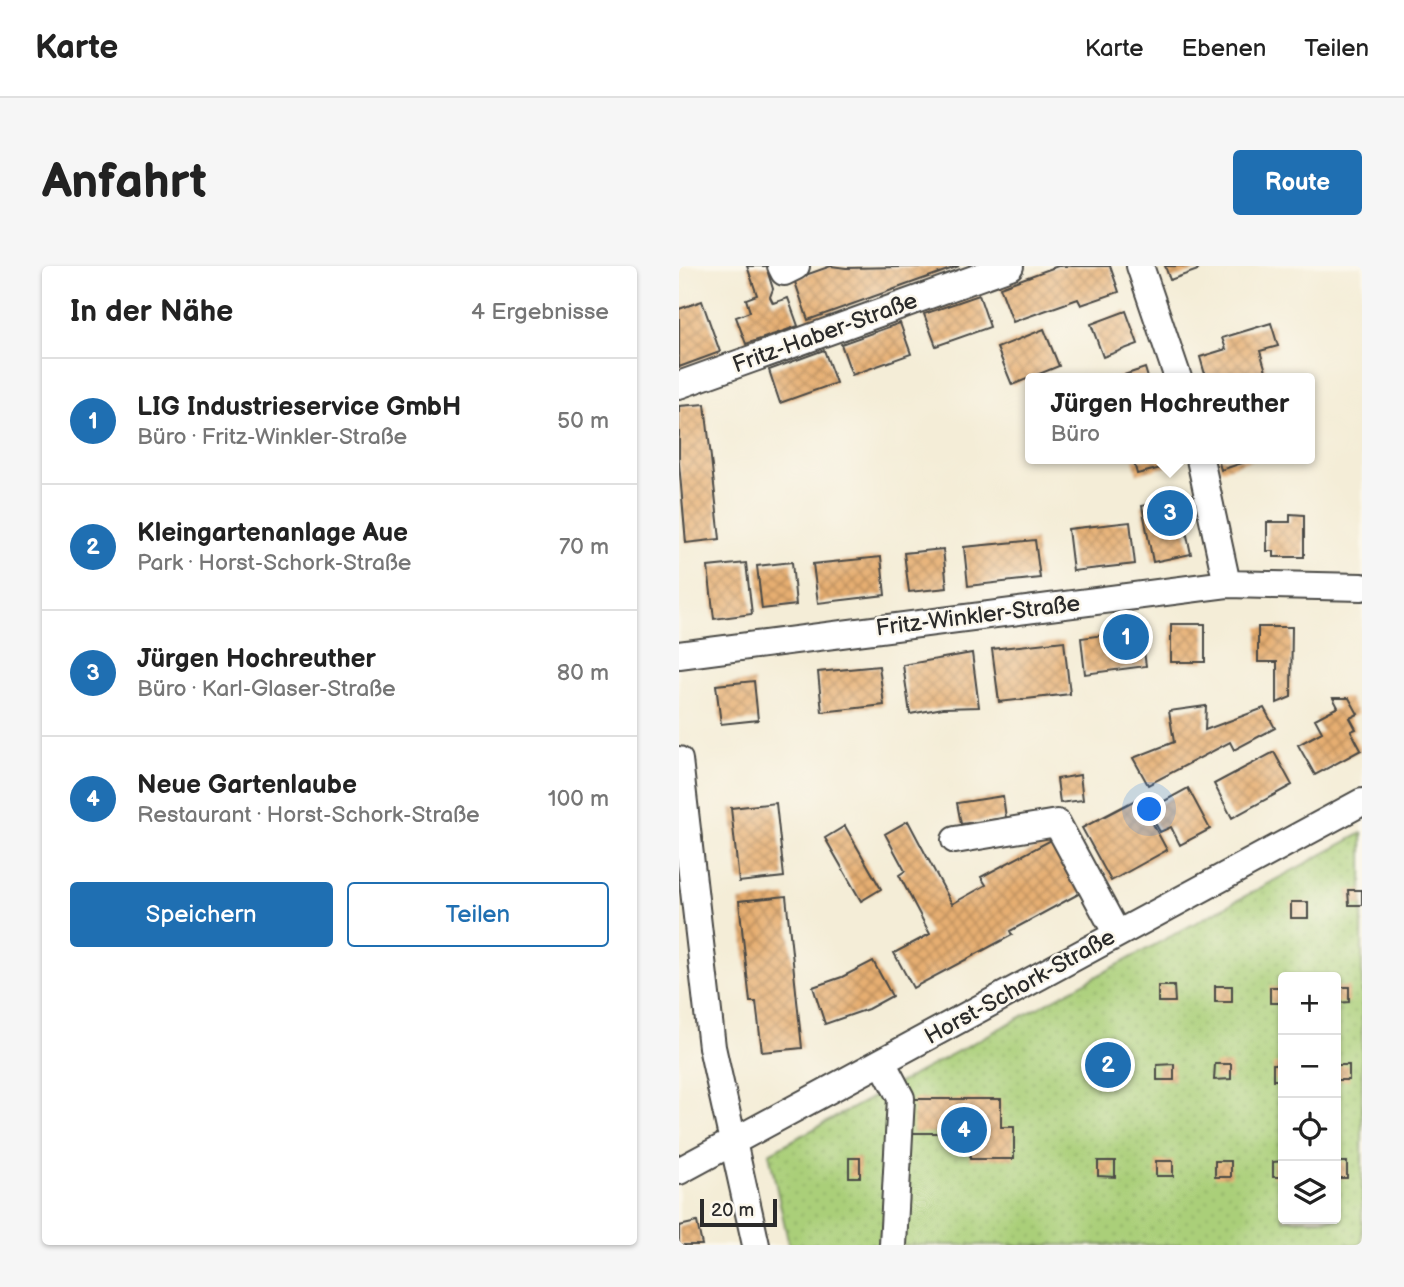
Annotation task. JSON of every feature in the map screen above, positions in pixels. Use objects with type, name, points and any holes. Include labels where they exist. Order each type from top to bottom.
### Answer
[{"type":"street","points":[[781,266],[784,272],[796,266]]},
{"type":"street","name":"Fritz-Haber-Straße","points":[[679,385],[1010,266]]},
{"type":"street","points":[[1140,266],[1176,373]]},
{"type":"street","points":[[1201,464],[1227,584]]},
{"type":"street","name":"Fritz-Winkler-Straße","points":[[679,656],[1227,584],[1362,587]]},
{"type":"street","points":[[679,760],[712,1047],[756,1245]]},
{"type":"street","name":"Horst-Schork-Straße","points":[[679,1171],[1362,802]]},
{"type":"street","points":[[954,840],[1057,823],[1117,934]]},
{"type":"street","points":[[883,1062],[901,1098],[893,1245]]},
{"type":"green space","points":[[1362,833],[1362,1245],[789,1245],[769,1153]]},
{"type":"building","points":[[747,266],[770,266],[772,272],[768,273],[773,289],[770,297],[773,303],[788,298],[798,326],[746,344],[736,317],[750,312],[746,299],[757,295]]},
{"type":"building","points":[[831,266],[959,266],[808,320],[794,279]]},
{"type":"building","points":[[1058,266],[1110,266],[1119,292],[1081,305],[1078,299],[1013,322],[1000,287]]},
{"type":"building","points":[[1165,266],[1196,266],[1198,270],[1170,280]]},
{"type":"building","points":[[979,295],[990,327],[936,346],[924,314]]},
{"type":"building","points":[[702,301],[720,352],[679,367],[679,309]]},
{"type":"building","points":[[1126,311],[1138,344],[1103,357],[1091,324]]},
{"type":"building","points":[[900,323],[911,354],[852,375],[841,344]]},
{"type":"building","points":[[1271,323],[1278,346],[1260,351],[1266,371],[1205,373],[1200,357],[1226,349],[1222,338]]},
{"type":"building","points":[[1044,329],[1059,366],[1042,373],[1025,373],[1025,380],[1012,385],[997,348]]},
{"type":"building","points":[[824,350],[836,383],[780,403],[769,370]]},
{"type":"building","points":[[1145,368],[1146,373],[1130,373]]},
{"type":"building","points":[[705,404],[720,539],[686,543],[679,463],[679,406]]},
{"type":"building","points":[[1134,464],[1173,465],[1137,474]]},
{"type":"building","points":[[1219,464],[1239,464],[1221,470]]},
{"type":"building","points":[[1179,498],[1191,554],[1153,562],[1142,506]]},
{"type":"building","points":[[1290,514],[1304,515],[1304,557],[1274,557],[1274,551],[1267,551],[1267,522],[1290,522]]},
{"type":"building","points":[[1130,522],[1135,564],[1073,571],[1068,529]]},
{"type":"building","points":[[1035,540],[1040,578],[968,586],[964,547]]},
{"type":"building","points":[[943,549],[947,588],[909,592],[904,553]]},
{"type":"building","points":[[881,557],[885,595],[818,603],[813,564]]},
{"type":"building","points":[[792,562],[796,605],[762,609],[757,566]]},
{"type":"building","points":[[746,563],[752,614],[714,619],[708,567]]},
{"type":"building","points":[[1171,624],[1205,624],[1205,662],[1171,662]]},
{"type":"building","points":[[1258,627],[1292,627],[1291,697],[1277,703],[1277,662],[1258,662]]},
{"type":"building","points":[[1141,630],[1146,666],[1085,674],[1081,638]]},
{"type":"building","points":[[1064,641],[1070,694],[999,702],[992,649]]},
{"type":"building","points":[[972,653],[979,707],[943,708],[910,714],[903,665]]},
{"type":"building","points":[[879,666],[884,705],[822,712],[818,672]]},
{"type":"building","points":[[754,681],[758,720],[721,724],[716,685]]},
{"type":"building","points":[[1333,698],[1349,698],[1358,714],[1350,718],[1356,729],[1351,731],[1361,750],[1315,775],[1298,745],[1322,732],[1315,719],[1338,707]]},
{"type":"building","points":[[1206,706],[1205,730],[1264,708],[1275,728],[1234,750],[1230,742],[1148,785],[1133,758],[1174,742],[1169,711]]},
{"type":"building","points":[[1274,752],[1292,785],[1232,818],[1214,784]]},
{"type":"building","points":[[1080,775],[1083,800],[1060,803],[1057,779]]},
{"type":"building","points":[[1188,788],[1210,829],[1180,845],[1171,827],[1160,832],[1148,810]]},
{"type":"building","points":[[1003,796],[1006,818],[961,824],[957,803]]},
{"type":"building","points":[[1139,798],[1167,850],[1111,881],[1082,828]]},
{"type":"building","points":[[776,803],[784,877],[739,882],[731,808]]},
{"type":"building","points":[[908,821],[952,904],[986,885],[981,877],[1055,838],[1084,891],[1010,931],[1012,935],[913,988],[894,953],[930,934],[899,875],[905,871],[885,834]]},
{"type":"building","points":[[845,826],[881,889],[861,901],[825,838]]},
{"type":"building","points":[[1348,890],[1362,890],[1362,905],[1349,905]]},
{"type":"building","points":[[786,896],[802,1048],[762,1052],[756,1002],[750,1002],[739,901]]},
{"type":"building","points":[[1291,902],[1308,902],[1308,918],[1291,918]]},
{"type":"building","points":[[873,961],[892,996],[868,1009],[825,1024],[813,987],[842,977]]},
{"type":"building","points":[[1158,986],[1174,986],[1175,1002],[1158,1002]]},
{"type":"building","points":[[1215,986],[1232,986],[1232,1002],[1215,1002]]},
{"type":"building","points":[[1270,987],[1278,987],[1278,1003],[1270,1003]]},
{"type":"building","points":[[1341,987],[1349,987],[1349,1002],[1341,1003]]},
{"type":"building","points":[[1099,1062],[1116,1062],[1116,1078],[1099,1078]]},
{"type":"building","points":[[1174,1064],[1174,1080],[1157,1080],[1157,1065]]},
{"type":"building","points":[[1215,1064],[1231,1064],[1231,1079],[1214,1080]]},
{"type":"building","points":[[1273,1064],[1278,1064],[1278,1080],[1273,1080]]},
{"type":"building","points":[[1341,1065],[1349,1065],[1349,1080],[1341,1080]]},
{"type":"building","points":[[913,1099],[1001,1099],[1001,1127],[1014,1127],[1014,1159],[970,1159],[970,1139],[974,1139],[974,1133],[913,1133]]},
{"type":"building","points":[[849,1158],[860,1158],[860,1177],[849,1177]]},
{"type":"building","points":[[1098,1161],[1115,1161],[1115,1177],[1098,1176]]},
{"type":"building","points":[[1156,1161],[1173,1161],[1173,1176],[1156,1176]]},
{"type":"building","points":[[1215,1161],[1231,1161],[1231,1177],[1215,1177]]},
{"type":"building","points":[[1273,1162],[1278,1162],[1278,1177],[1273,1177]]},
{"type":"building","points":[[1341,1162],[1347,1162],[1347,1178],[1341,1178]]},
{"type":"building","points":[[697,1222],[702,1245],[679,1245],[679,1226]]},
{"type":"place","name":"Jürgen Hochreuther","points":[[1170,513]]},
{"type":"place","name":"LIG Industrieservice GmbH","points":[[1126,637]]},
{"type":"place","name":"Kleingartenanlage Aue","points":[[1108,1065]]},
{"type":"place","name":"Neue Gartenlaube","points":[[964,1130]]}]
